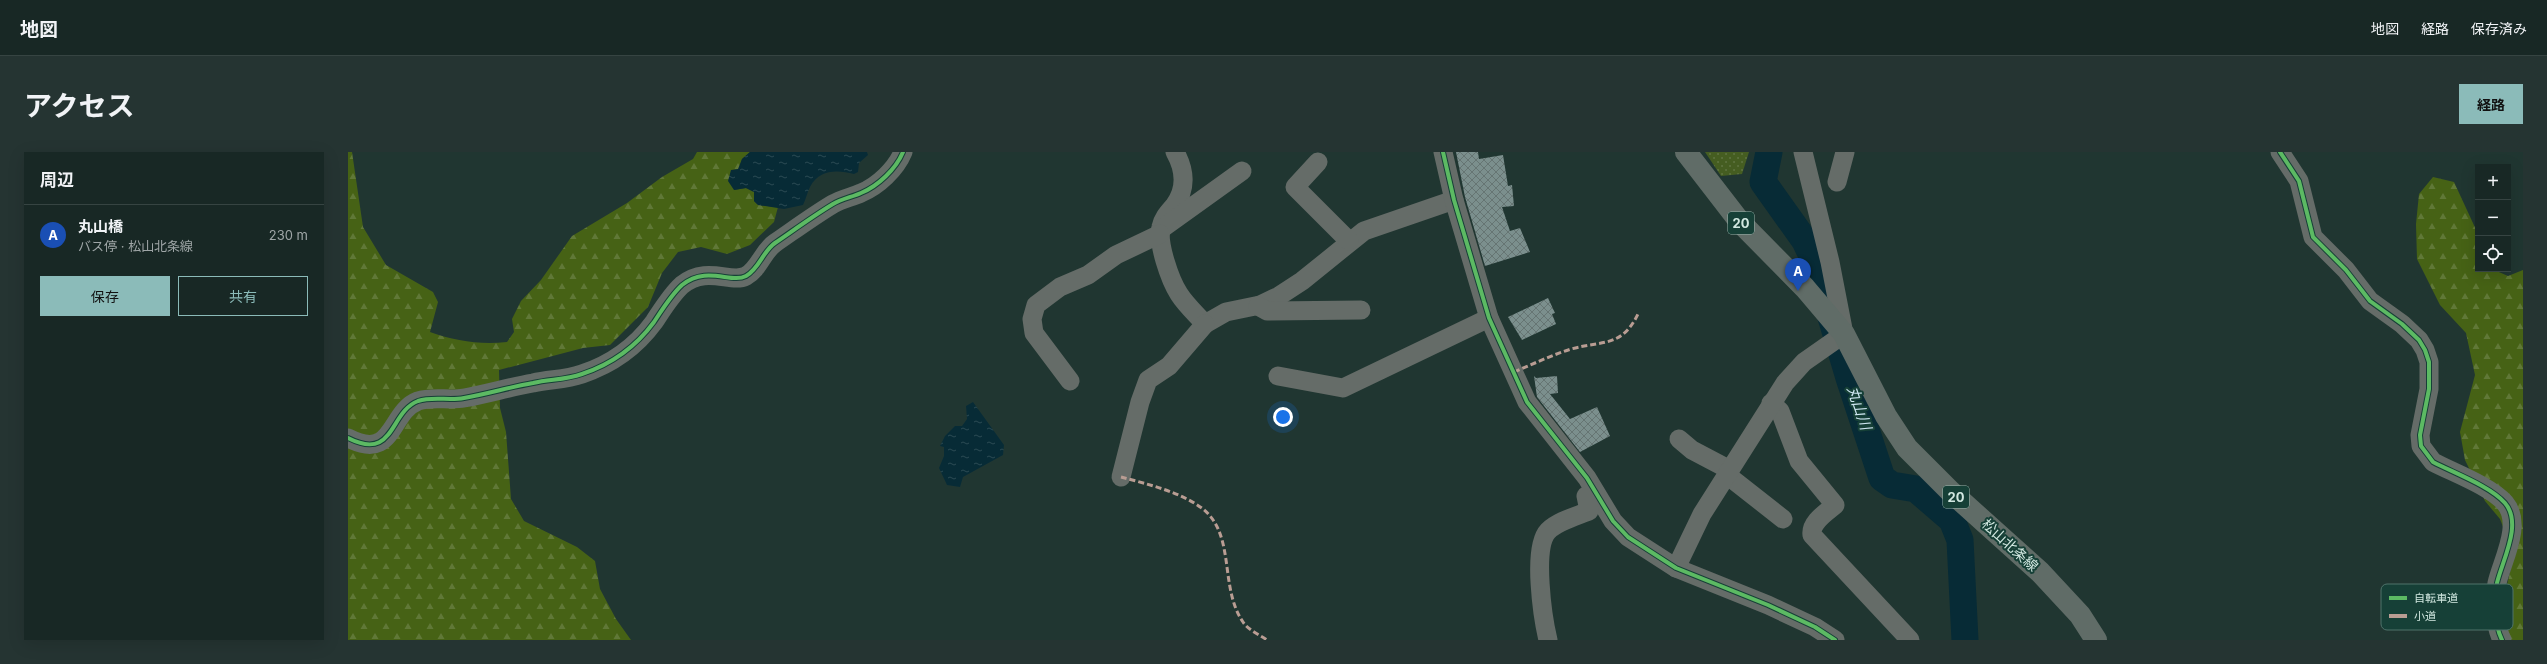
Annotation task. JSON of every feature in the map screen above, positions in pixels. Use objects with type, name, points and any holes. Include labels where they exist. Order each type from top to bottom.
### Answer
[{"type":"main road","name":"松山北条線","points":[[1686,152],[1740,222],[1805,288],[1844,334],[1886,416],[1907,448],[1952,492],[2040,572],[2080,615],[2096,640]]},
{"type":"street","points":[[348,438],[365,444],[378,442],[388,437],[406,408],[429,398],[465,398],[535,382],[563,380],[606,364],[633,347],[682,286],[694,278],[709,275],[740,278],[746,276],[756,267],[773,244],[835,203],[864,192],[883,180],[903,152]]},
{"type":"street","points":[[1175,152],[1184,174],[1183,189],[1178,200],[1164,218],[1160,232],[1160,240],[1176,287],[1189,307],[1205,324]]},
{"type":"street","points":[[1443,152],[1454,200],[1489,318],[1527,402],[1587,478],[1613,521],[1628,537],[1676,568],[1768,605],[1815,627],[1835,640]]},
{"type":"street","points":[[1676,568],[1702,514],[1771,402],[1804,362],[1844,334],[1830,262],[1802,152]]},
{"type":"street","points":[[1838,182],[1845,152]]},
{"type":"street","points":[[2280,152],[2299,181],[2313,237],[2346,270],[2370,300],[2402,324],[2419,340],[2425,350],[2429,362],[2429,389],[2420,434],[2421,446],[2426,455],[2433,462],[2489,491],[2507,505],[2512,521],[2509,552],[2497,584]]},
{"type":"street","points":[[1318,162],[1295,187],[1349,241]]},
{"type":"street","points":[[1070,381],[1034,333],[1032,319],[1036,305],[1060,287],[1088,275],[1116,255],[1160,232],[1242,171]]},
{"type":"street","points":[[1121,477],[1140,402],[1148,380],[1169,366],[1205,324],[1226,312],[1258,306],[1279,296],[1302,281],[1349,241],[1369,228],[1454,200]]},
{"type":"street","points":[[1258,306],[1267,311],[1361,310]]},
{"type":"street","points":[[1278,376],[1343,388],[1489,318]]},
{"type":"street","points":[[1771,402],[1780,411],[1799,461],[1835,505],[1818,519],[1813,527],[1812,535],[1910,640]]},
{"type":"street","points":[[1679,439],[1692,450],[1729,472],[1783,519]]},
{"type":"street","points":[[1548,640],[1542,611],[1540,586],[1543,544],[1547,533],[1553,527],[1590,511],[1586,496],[1595,492]]},
{"type":"street","points":[[2499,630],[2502,640]]},
{"type":"green space","points":[[348,152],[352,152],[363,227],[386,265],[433,292],[438,302],[430,332],[458,340],[477,343],[497,343],[507,342],[514,332],[512,319],[521,301],[541,280],[572,236],[627,203],[662,177],[693,159],[697,152],[750,152],[742,159],[734,190],[746,188],[754,192],[754,201],[758,205],[778,207],[774,222],[750,245],[727,254],[701,247],[678,252],[662,273],[648,307],[610,345],[583,348],[499,370],[500,408],[506,432],[511,499],[524,521],[577,547],[595,561],[600,589],[616,619],[631,640],[348,640]]},
{"type":"green space","points":[[1705,152],[1749,152],[1742,174],[1721,176]]},
{"type":"green space","points":[[2433,177],[2454,182],[2475,228],[2475,272],[2499,272],[2508,276],[2523,270],[2523,640],[2508,640],[2506,630],[2513,630],[2513,584],[2507,584],[2514,555],[2500,519],[2485,501],[2465,460],[2460,432],[2475,375],[2466,333],[2440,305],[2417,259],[2416,224],[2419,194]]},
{"type":"water","points":[[750,152],[867,152],[868,155],[859,163],[858,172],[854,174],[829,172],[824,174],[814,181],[803,205],[784,209],[758,205],[754,201],[754,192],[746,188],[734,190],[728,181],[731,170],[738,169],[742,159]]},
{"type":"water","points":[[973,402],[1004,445],[1003,455],[963,477],[960,487],[947,485],[939,468],[944,456],[944,447],[940,446],[945,436],[955,426],[962,426],[967,419],[966,406]]},
{"type":"building","points":[[1456,152],[1478,152],[1479,159],[1503,155],[1508,186],[1512,185],[1514,206],[1502,207],[1510,231],[1520,228],[1530,252],[1485,266],[1465,197]]},
{"type":"building","points":[[1548,298],[1555,313],[1552,314],[1556,324],[1522,340],[1508,317]]},
{"type":"building","points":[[1534,376],[1536,378],[1557,376],[1558,393],[1550,394],[1570,419],[1597,407],[1610,436],[1580,452],[1537,397]]},
{"type":"waterway","name":"丸山川","points":[[1769,152],[1763,182],[1805,241],[1814,260],[1849,378],[1882,478],[1892,485],[1916,489],[1952,520],[1960,540],[1965,640]]},
{"type":"marked path","points":[[1514,372],[1571,349],[1611,341],[1626,332],[1633,324],[1639,312]]},
{"type":"marked path","points":[[1121,477],[1164,489],[1185,498],[1203,509],[1213,520],[1220,533],[1224,547],[1231,593],[1236,608],[1245,625],[1267,640]]},
{"type":"cycle path","points":[[348,438],[363,444],[375,444],[383,440],[390,433],[401,415],[418,401],[429,399],[458,399],[576,376],[593,370],[613,360],[639,340],[654,322],[670,298],[682,285],[691,279],[700,276],[709,275],[733,278],[746,276],[754,269],[771,246],[775,243],[833,204],[874,186],[891,171],[903,152]]},
{"type":"cycle path","points":[[1443,152],[1454,200],[1489,318],[1527,402],[1587,478],[1613,521],[1628,537],[1676,568],[1768,605],[1815,627],[1835,640]]},
{"type":"cycle path","points":[[2280,152],[2299,181],[2313,237],[2346,270],[2370,301],[2402,324],[2419,340],[2425,350],[2429,362],[2429,389],[2420,435],[2421,446],[2433,462],[2481,485],[2505,503],[2510,512],[2512,521],[2510,543],[2497,584]]},
{"type":"cycle path","points":[[2498,630],[2502,640]]},
{"type":"place","name":"丸山橋","points":[[1798,291]]}]
